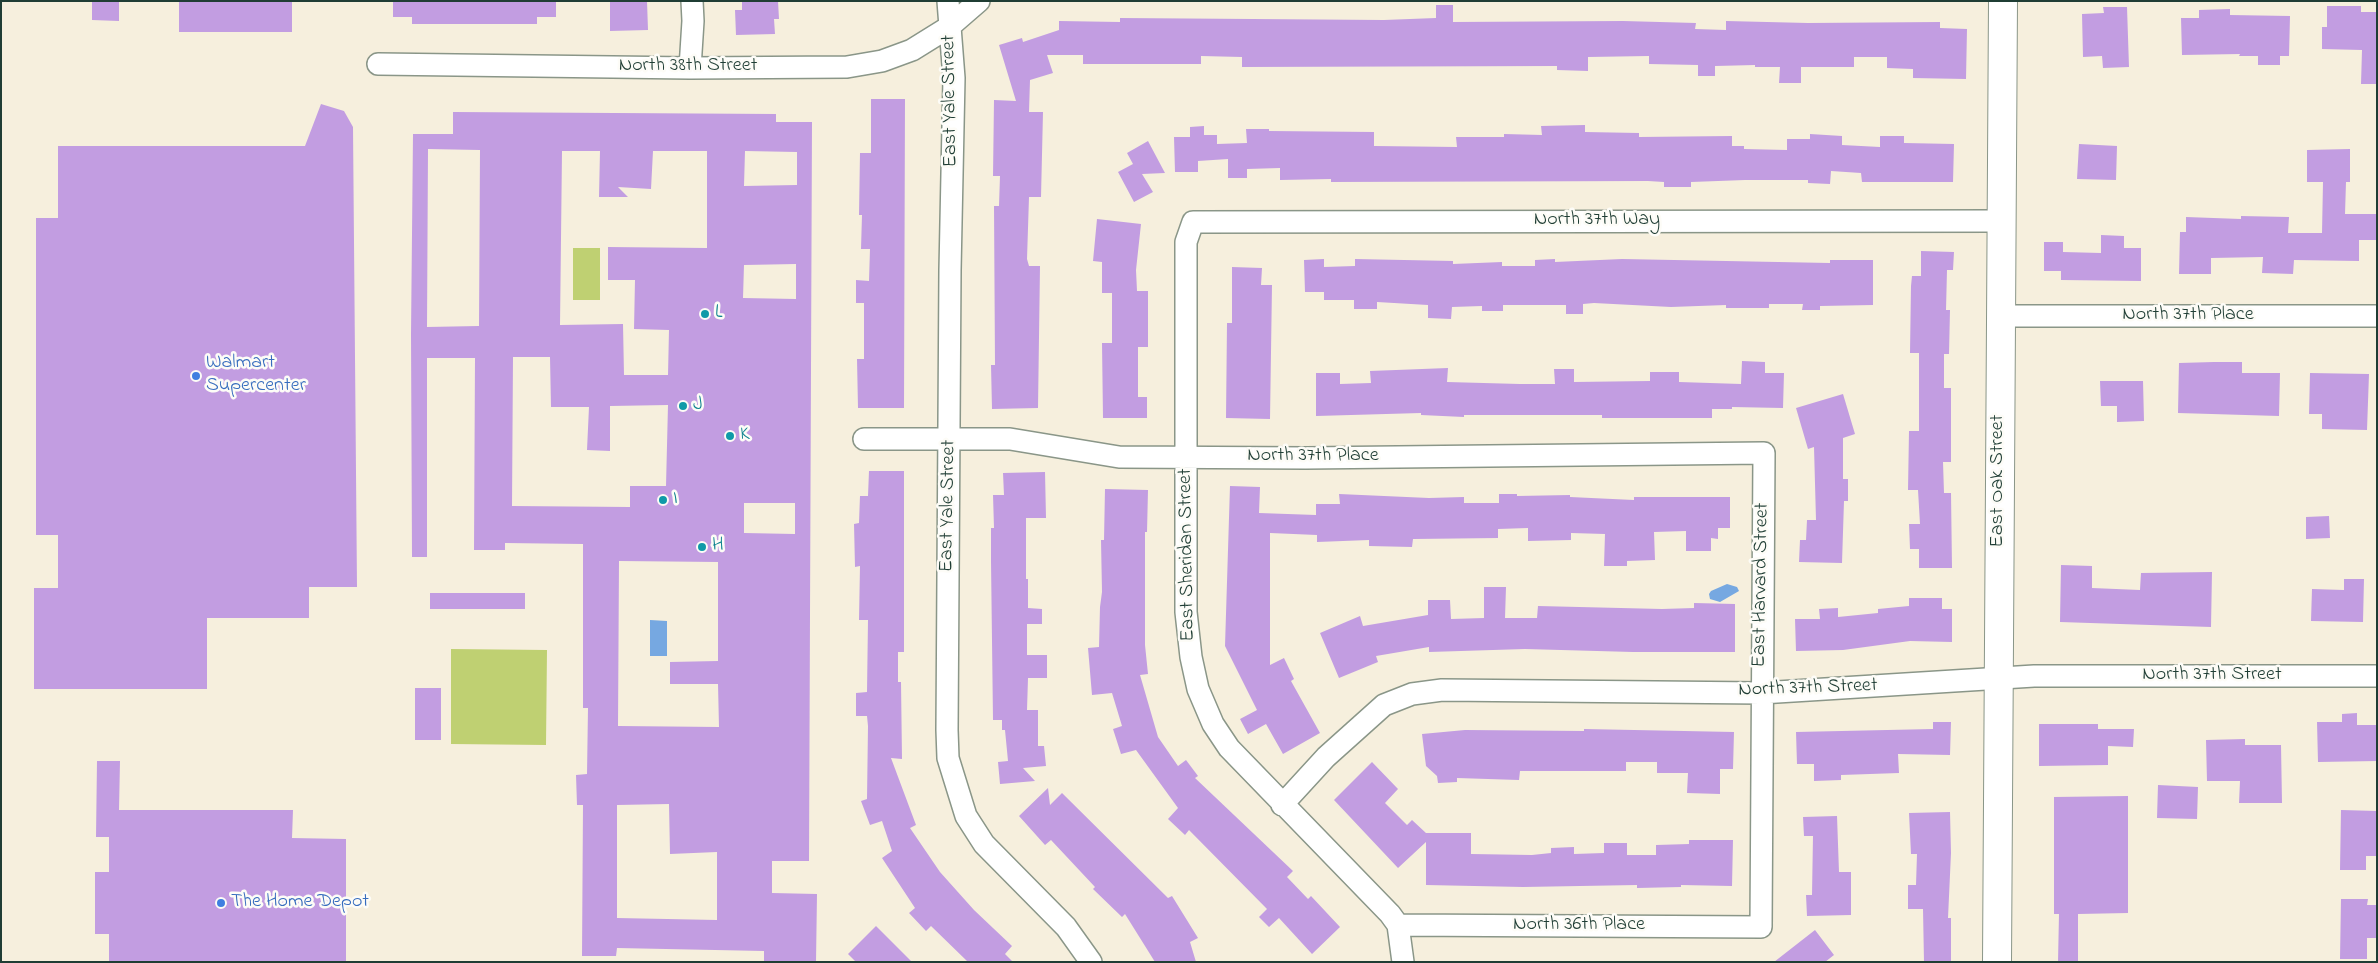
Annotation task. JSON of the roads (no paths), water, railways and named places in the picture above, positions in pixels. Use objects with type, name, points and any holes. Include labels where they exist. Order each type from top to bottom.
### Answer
[{"type":"street","points":[[690,68],[692,1]]},
{"type":"street","name":"East Yale Street","points":[[948,1],[954,78],[950,270],[946,730],[948,758],[966,816],[984,844],[1066,927],[1091,962]]},
{"type":"street","name":"North 38th Street","points":[[378,64],[690,68],[847,67],[882,61],[912,50],[950,27],[979,1]]},
{"type":"street","name":"East Oak Street","points":[[1997,962],[2003,1]]},
{"type":"street","name":"North 37th Way","points":[[1193,222],[2001,221]]},
{"type":"street","name":"East Sheridan Street","points":[[1193,222],[1186,242],[1186,612],[1191,657],[1198,689],[1213,724],[1229,748],[1282,805],[1380,902],[1398,925]]},
{"type":"street","name":"North 37th Place","points":[[2000,316],[2377,316]]},
{"type":"street","name":"North 37th Place","points":[[864,438],[1010,439],[1119,457],[1306,458],[1764,452]]},
{"type":"street","name":"East Harvard Street","points":[[1761,927],[1764,452]]},
{"type":"street","name":"North 37th Street","points":[[1282,805],[1326,757],[1384,705],[1412,694],[1442,690],[1761,693],[2034,676],[2377,676]]},
{"type":"street","points":[[1398,925],[1403,962]]},
{"type":"street","name":"North 36th Place","points":[[1398,925],[1761,927]]},
{"type":"water","points":[[1727,584],[1737,587],[1739,591],[1720,602],[1710,599],[1709,594],[1711,591]]},
{"type":"water","points":[[650,620],[667,621],[667,656],[650,656]]},
{"type":"place","name":"L","points":[[705,314]]},
{"type":"place","name":"Walmart Supercenter","points":[[196,376]]},
{"type":"place","name":"J","points":[[683,406]]},
{"type":"place","name":"K","points":[[730,436]]},
{"type":"place","name":"I","points":[[663,500]]},
{"type":"place","name":"H","points":[[702,547]]},
{"type":"place","name":"The Home Depot","points":[[221,903]]}]
